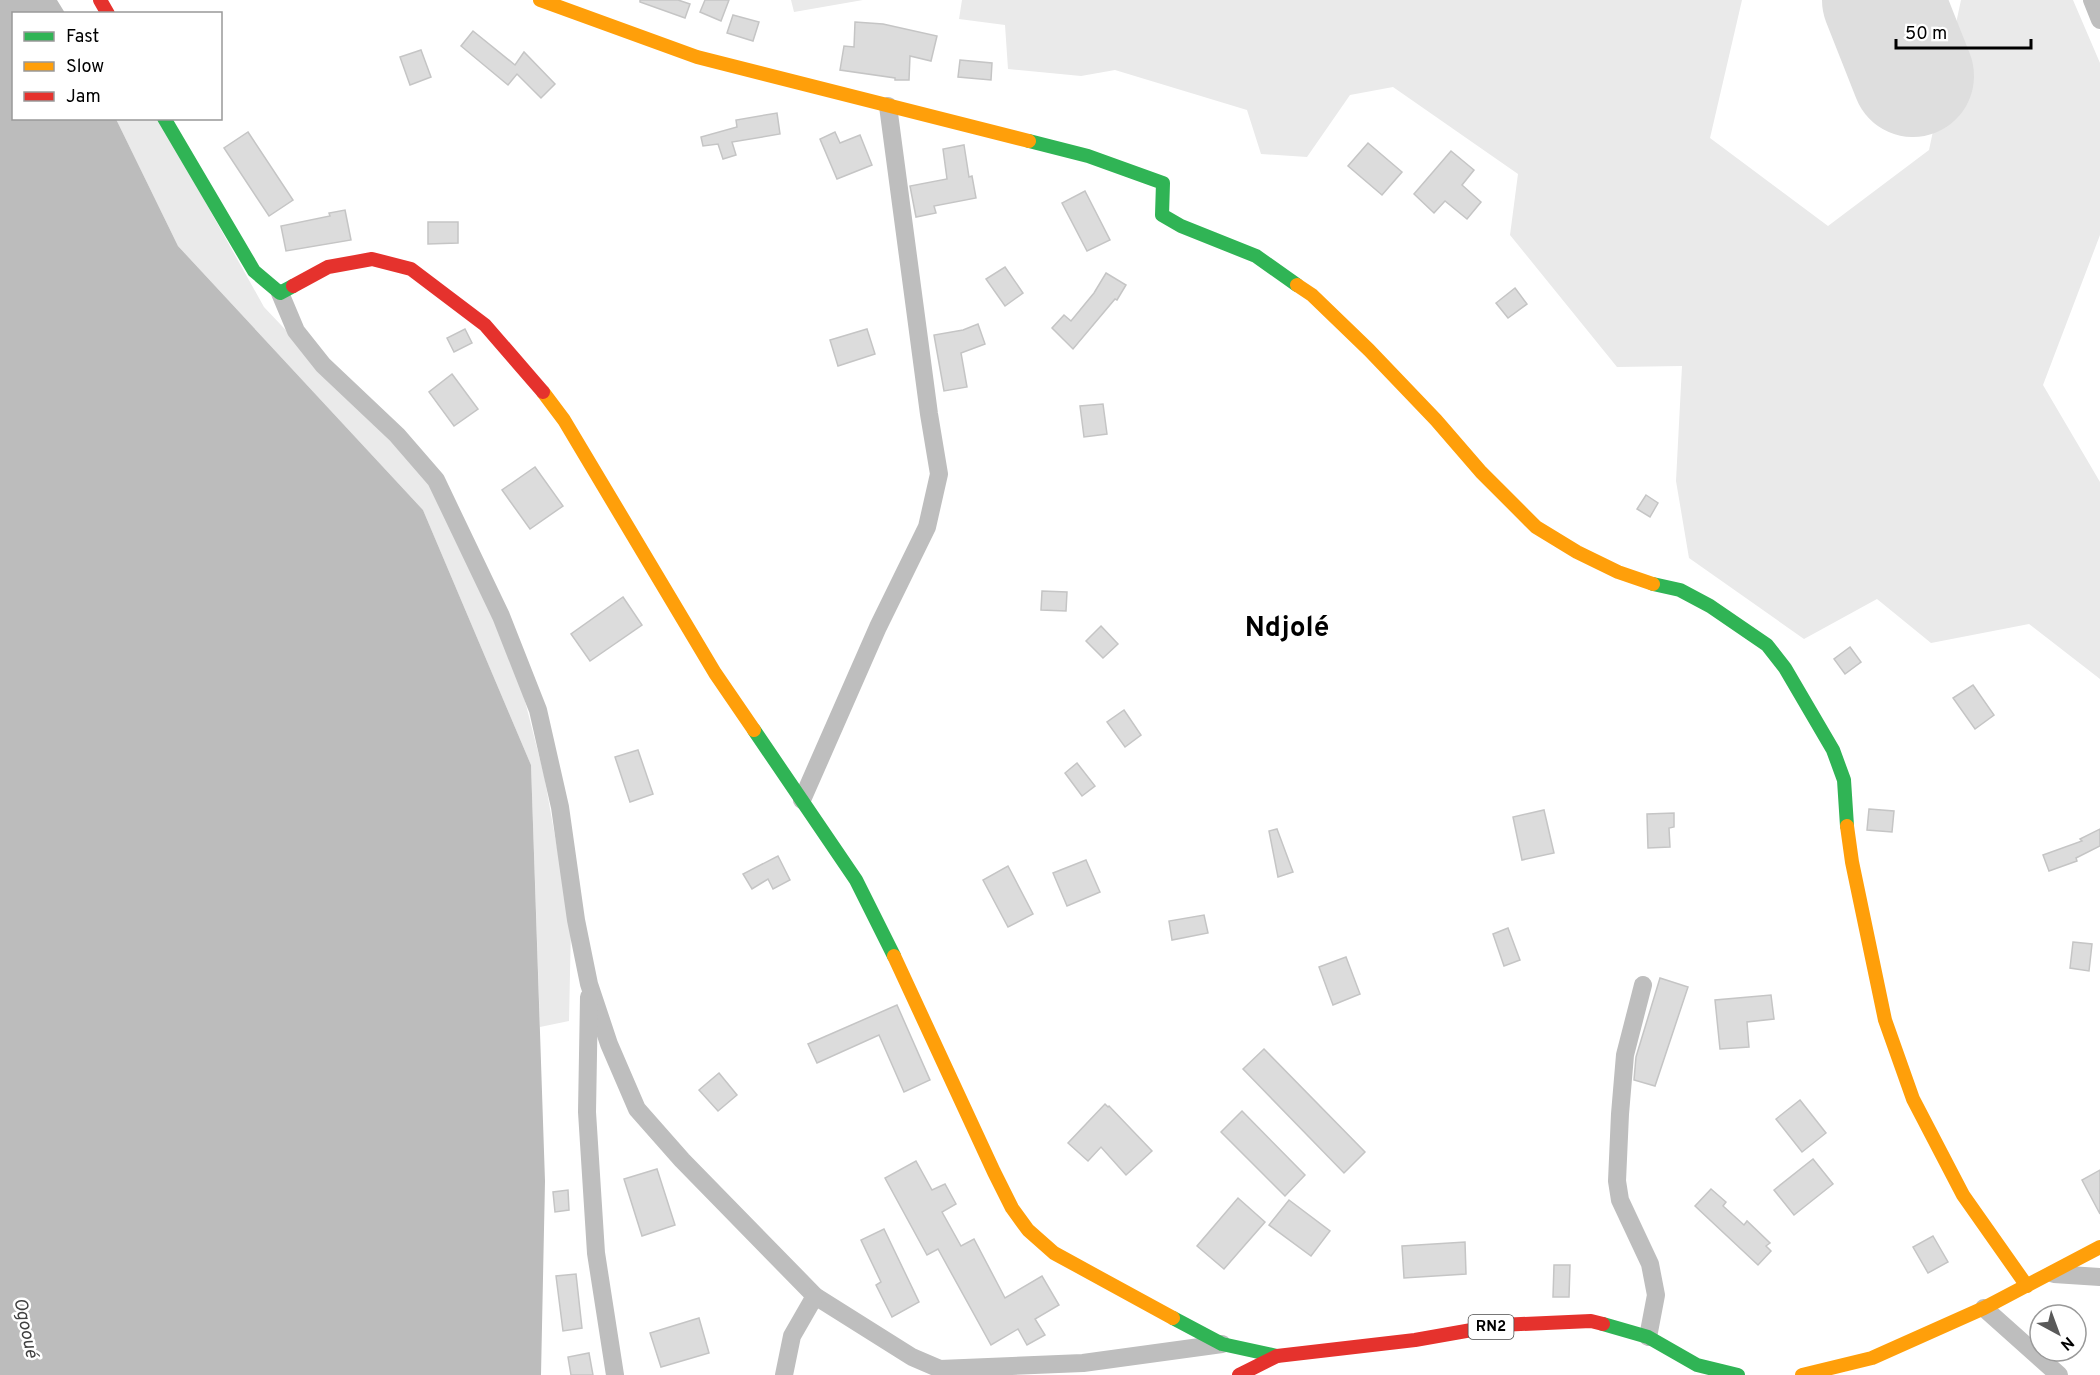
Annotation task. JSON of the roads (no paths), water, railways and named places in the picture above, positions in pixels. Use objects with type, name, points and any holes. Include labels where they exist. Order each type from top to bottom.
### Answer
[{"type":"main road","points":[[540,0],[697,57],[1088,156],[1163,183],[1162,215],[1181,226],[1256,256],[1312,295],[1369,350],[1436,420],[1481,472],[1536,526],[1576,552],[1618,572],[1680,590],[1710,606],[1767,645],[1785,668],[1833,750],[1844,780],[1852,862],[1885,1020],[1913,1099],[1963,1195],[2027,1286]]},
{"type":"main road","points":[[165,120],[254,271],[280,293],[328,267],[372,259],[411,269],[485,325],[551,402],[564,420],[715,673],[856,880],[912,991],[994,1172],[1012,1208],[1028,1230],[1054,1252],[1074,1264],[1222,1344],[1277,1356]]},
{"type":"main road","points":[[1802,1375],[1872,1358],[1984,1308],[2100,1247]]},
{"type":"main road","name":"RN2","points":[[1239,1375],[1277,1356],[1415,1340],[1512,1325],[1591,1321],[1648,1337],[1697,1365],[1738,1375]]},
{"type":"street","points":[[2092,0],[2100,20]]},
{"type":"street","points":[[802,800],[878,627],[927,527],[939,474],[888,105]]},
{"type":"street","points":[[280,293],[296,331],[322,364],[397,435],[436,480],[501,616],[538,710],[560,807],[576,920],[589,984],[609,1044],[637,1109],[682,1160],[814,1296],[912,1357],[940,1369],[1083,1363],[1222,1344]]},
{"type":"street","points":[[589,984],[587,1112],[596,1253],[615,1375]]},
{"type":"street","points":[[1643,984],[1625,1055],[1617,1181],[1620,1200],[1650,1264],[1656,1295],[1648,1337]]},
{"type":"street","points":[[2049,1274],[2100,1277]]},
{"type":"street","points":[[784,1375],[792,1336],[814,1296]]},
{"type":"street","points":[[1984,1308],[2059,1375]]},
{"type":"water","name":"Ogooué","points":[[0,0],[57,0],[64,12],[12,12],[12,120],[116,120],[178,246],[423,510],[531,765],[545,1181],[541,1375],[0,1375]]},
{"type":"district","name":"Ndjolé","points":[[1287,629]]}]
